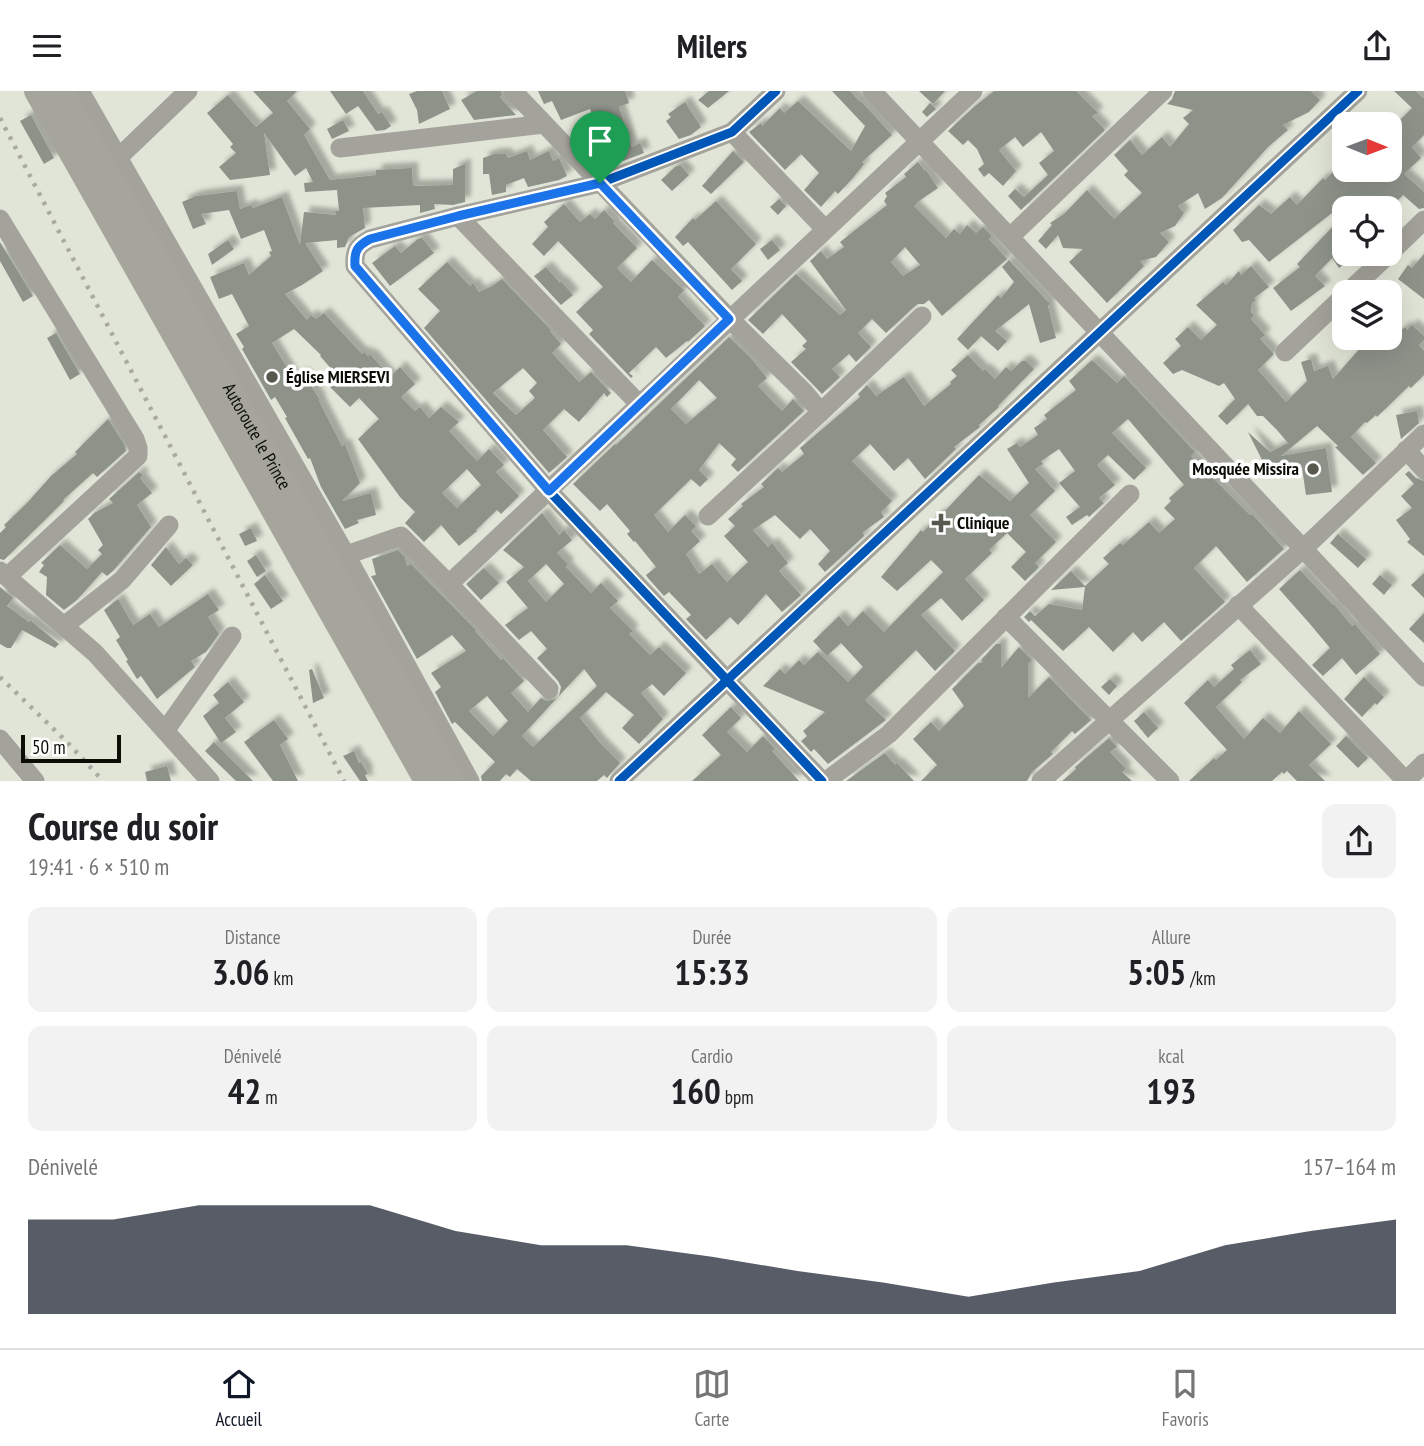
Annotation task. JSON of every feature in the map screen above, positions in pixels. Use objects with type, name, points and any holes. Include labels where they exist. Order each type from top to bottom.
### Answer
[{"type":"main road","name":"Autoroute le Prince","points":[[36,91],[426,781]]},
{"type":"main road","name":"Autoroute le Prince","points":[[61,91],[337,558],[453,781]]},
{"type":"street","points":[[80,91],[337,558],[470,781]]},
{"type":"street","points":[[118,157],[188,91]]},
{"type":"street","points":[[514,91],[729,319],[821,412]]},
{"type":"street","points":[[776,91],[732,132],[600,183],[370,239],[359,246],[354,254],[355,266],[549,491],[824,781],[889,734],[1130,494]]},
{"type":"street","points":[[872,91],[1424,677]]},
{"type":"street","points":[[449,584],[973,91]]},
{"type":"street","points":[[1010,237],[1163,91]]},
{"type":"street","points":[[619,781],[1358,91]]},
{"type":"street","points":[[340,148],[544,124]]},
{"type":"street","points":[[732,132],[825,229]]},
{"type":"street","points":[[458,216],[640,405]]},
{"type":"street","points":[[0,219],[135,439],[138,456],[4,573],[95,653],[210,781]]},
{"type":"street","points":[[1402,241],[1424,220]]},
{"type":"street","points":[[1361,280],[1375,266]]},
{"type":"street","points":[[1285,352],[1332,307]]},
{"type":"street","points":[[708,516],[922,316]]},
{"type":"street","points":[[1041,781],[1303,549],[1424,434]]},
{"type":"street","points":[[1406,450],[1424,469]]},
{"type":"street","points":[[64,626],[122,580],[169,525]]},
{"type":"street","points":[[337,558],[401,535],[549,689]]},
{"type":"street","points":[[1238,605],[1406,781],[1424,763]]},
{"type":"street","points":[[1006,617],[1171,781]]},
{"type":"street","points":[[165,731],[232,636]]},
{"type":"street","points":[[0,739],[35,781]]},
{"type":"building","points":[[253,91],[297,91],[287,101],[310,129],[304,135],[330,180],[376,175],[376,170],[412,168],[413,186],[453,185],[453,169],[465,164],[465,202],[453,205],[434,204],[435,209],[420,213],[420,205],[363,208],[365,228],[349,237],[345,247],[337,248],[337,240],[305,243],[323,271],[285,294],[307,320],[311,315],[316,319],[324,313],[362,354],[370,354],[390,377],[400,367],[415,384],[401,397],[415,411],[420,407],[429,418],[441,407],[459,422],[449,431],[477,461],[489,449],[504,465],[496,472],[519,496],[501,514],[497,510],[459,546],[441,525],[424,542],[405,523],[415,512],[400,497],[358,439],[379,419],[359,398],[350,407],[330,387],[341,380],[321,355],[294,329],[272,343],[294,379],[303,373],[320,400],[342,446],[345,444],[360,483],[342,501],[371,493],[376,515],[357,520],[359,523],[345,529],[321,487],[310,458],[308,459],[285,418],[287,417],[275,397],[271,400],[242,349],[244,347],[236,334],[249,326],[232,294],[219,299],[210,277],[244,263],[249,275],[271,256],[269,252],[272,251],[264,230],[241,239],[229,210],[201,214],[206,224],[193,229],[182,202],[196,196],[237,191],[240,209],[251,205],[253,208],[282,197],[300,245],[304,212],[336,215],[335,211],[339,211],[337,190],[305,192],[304,183],[313,182],[306,168],[295,176],[264,133],[270,175],[230,180],[219,167],[236,153],[230,147],[233,144],[207,113],[228,95],[256,127],[273,113]],"holes":[[[467,469],[481,485],[457,508],[442,493]]]},
{"type":"building","points":[[330,91],[363,91],[378,114],[382,112],[391,126],[376,131],[358,106],[346,114]]},
{"type":"building","points":[[417,91],[442,91],[450,109],[419,124],[417,110],[409,94]]},
{"type":"building","points":[[477,91],[501,91],[500,97],[516,115],[474,120],[461,100]]},
{"type":"building","points":[[538,91],[625,91],[629,103],[619,107],[632,147],[640,143],[644,153],[623,161],[620,155],[604,168],[582,145],[578,135],[597,129],[590,109],[561,120],[552,101],[544,104]]},
{"type":"building","points":[[709,91],[729,91],[708,108],[698,100]]},
{"type":"building","points":[[832,91],[850,91],[892,135],[862,162],[864,164],[838,194],[835,191],[821,207],[804,190],[819,173],[801,154],[785,170],[749,132],[761,123],[762,126],[780,108],[784,113],[798,101],[851,151],[865,126]]},
{"type":"building","points":[[919,91],[945,91],[933,104]]},
{"type":"building","points":[[994,91],[1076,91],[1098,113],[1092,116],[1105,130],[1021,210],[1008,196],[1015,189],[1024,197],[1048,175],[1039,163],[1054,151],[1041,132],[1023,147],[1015,137],[999,150],[1016,171],[1003,186],[989,173],[984,177],[978,169],[984,164],[977,149],[968,140],[963,145],[948,131]]},
{"type":"building","points":[[1175,91],[1311,91],[1320,100],[1309,112],[1283,125],[1288,130],[1268,147],[1222,198],[1205,209],[1198,193],[1178,206],[1184,213],[1175,226],[1160,233],[1169,242],[1156,257],[1140,261],[1144,266],[1107,303],[1069,262],[1083,249],[1063,248],[1058,235],[1046,249],[1038,241],[1052,225],[1050,223],[1064,214],[1087,190],[1114,219],[1142,193],[1124,175],[1128,171],[1114,155],[1130,140],[1142,155],[1162,137],[1170,147],[1189,124],[1183,118],[1193,110],[1167,104]]},
{"type":"building","points":[[1394,91],[1416,91],[1424,97],[1424,135],[1412,147],[1421,158],[1404,174],[1424,192],[1424,208],[1419,209],[1403,195],[1332,196],[1332,213],[1269,262],[1249,240],[1242,242],[1233,230],[1259,205],[1271,214],[1290,197],[1297,205],[1323,178],[1325,180],[1332,173],[1332,182],[1402,182],[1402,118],[1412,108]]},
{"type":"building","points":[[685,102],[701,127],[691,135],[679,139],[666,121],[671,117],[668,114]]},
{"type":"building","points":[[930,103],[936,109],[927,117],[922,112]]},
{"type":"building","points":[[31,115],[54,158],[44,164],[20,121]]},
{"type":"building","points":[[343,120],[349,131],[332,139],[327,129]]},
{"type":"building","points":[[527,151],[530,160],[549,151],[553,161],[559,158],[567,176],[528,187],[524,178],[506,185],[506,192],[492,195],[489,174],[483,174],[483,158],[506,154],[508,158]]},
{"type":"building","points":[[733,151],[744,162],[711,194],[702,186]]},
{"type":"building","points":[[918,162],[938,188],[914,206],[946,238],[954,229],[960,234],[967,225],[976,233],[983,227],[992,236],[989,239],[1007,259],[942,316],[929,300],[914,307],[886,333],[872,319],[858,333],[871,347],[856,362],[849,354],[832,369],[840,377],[822,394],[791,362],[806,349],[802,346],[807,341],[782,314],[763,334],[748,320],[796,274],[840,315],[846,310],[810,261],[821,251],[827,259],[844,247],[840,242],[887,205],[884,201],[887,196],[885,193],[906,177],[904,174]],"holes":[[[905,247],[920,265],[903,276],[891,262]]]},
{"type":"building","points":[[680,165],[689,175],[672,191],[661,180]]},
{"type":"building","points":[[779,199],[786,206],[778,215],[770,207]]},
{"type":"building","points":[[716,201],[756,244],[731,269],[742,281],[732,290],[688,242],[683,246],[675,237],[693,218],[695,220]]},
{"type":"building","points":[[564,204],[580,222],[590,214],[595,219],[604,210],[637,248],[617,268],[631,282],[652,260],[684,290],[678,297],[705,326],[666,358],[656,347],[629,373],[633,376],[631,378],[589,334],[593,330],[576,312],[603,287],[558,241],[544,256],[532,244],[548,227],[544,222]]},
{"type":"building","points":[[1332,227],[1332,258],[1315,276],[1325,286],[1291,311],[1273,288],[1300,267],[1297,264]]},
{"type":"building","points":[[422,238],[434,253],[390,286],[372,263],[395,246],[401,253]]},
{"type":"building","points":[[228,240],[234,249],[212,265],[208,254]]},
{"type":"building","points":[[772,240],[780,250],[768,260],[760,249]]},
{"type":"building","points":[[0,242],[33,296],[23,302],[0,261]]},
{"type":"building","points":[[1424,254],[1424,299],[1398,279],[1408,265],[1412,268]]},
{"type":"building","points":[[1009,260],[1050,304],[1048,306],[1056,338],[1040,343],[1029,304],[995,331],[1007,341],[998,351],[981,336],[968,350],[957,339],[998,295],[1001,298],[1014,282],[1002,267]]},
{"type":"building","points":[[447,262],[470,286],[473,283],[479,292],[502,279],[551,330],[561,344],[552,353],[579,382],[591,372],[611,393],[607,397],[604,393],[579,422],[564,409],[543,430],[567,457],[549,473],[424,328],[440,311],[418,289]],"holes":[[[523,368],[537,383],[529,391],[535,398],[516,415],[493,393]]]},
{"type":"building","points":[[1251,266],[1269,287],[1254,298],[1256,300],[1252,303],[1251,312],[1254,315],[1251,319],[1265,335],[1260,339],[1273,353],[1258,370],[1286,402],[1307,381],[1301,362],[1311,359],[1314,371],[1328,366],[1333,379],[1358,350],[1402,350],[1402,330],[1405,327],[1407,330],[1412,325],[1424,336],[1419,345],[1424,351],[1424,375],[1377,417],[1376,415],[1365,422],[1351,437],[1376,463],[1363,475],[1317,426],[1281,456],[1326,448],[1332,492],[1306,495],[1302,468],[1290,468],[1271,478],[1248,432],[1270,452],[1288,443],[1277,430],[1263,416],[1257,416],[1248,404],[1227,425],[1218,416],[1235,399],[1224,383],[1219,386],[1182,370],[1173,374],[1163,363],[1181,346],[1175,339],[1188,327],[1201,340],[1217,325],[1196,305],[1223,282],[1226,285],[1239,271],[1241,275]]},
{"type":"building","points":[[546,267],[573,295],[561,305],[534,276]]},
{"type":"building","points":[[56,333],[80,374],[70,380],[47,338]]},
{"type":"building","points":[[729,337],[767,378],[758,386],[782,411],[793,399],[804,411],[738,472],[731,465],[736,459],[719,443],[699,470],[708,479],[700,487],[691,479],[654,515],[668,532],[685,515],[696,526],[691,531],[700,541],[686,554],[699,574],[712,564],[727,582],[748,562],[724,536],[735,526],[728,519],[743,506],[741,504],[764,487],[761,484],[778,468],[782,472],[804,454],[800,448],[860,397],[858,394],[867,385],[876,396],[904,377],[924,406],[951,384],[957,376],[951,370],[968,355],[995,379],[1006,367],[1011,371],[1022,361],[1026,361],[1034,369],[980,427],[954,447],[956,449],[925,479],[908,458],[894,471],[870,444],[852,461],[892,501],[881,512],[884,517],[863,532],[864,536],[825,572],[818,564],[830,551],[810,529],[800,539],[775,515],[753,530],[768,547],[772,543],[788,563],[779,571],[801,595],[782,612],[766,594],[738,625],[730,617],[706,640],[686,619],[691,615],[669,592],[664,596],[648,578],[646,575],[656,567],[627,534],[630,531],[607,504],[600,511],[573,484]],"holes":[[[699,380],[717,398],[686,424],[671,409]]]},
{"type":"building","points":[[1092,360],[1117,383],[1124,376],[1195,452],[1191,456],[1250,515],[1252,514],[1284,549],[1247,582],[1216,546],[1194,568],[1225,602],[1181,641],[1164,622],[1142,642],[1133,632],[1113,652],[1089,627],[1063,651],[1031,620],[1029,622],[1024,617],[1030,611],[1035,616],[1049,604],[1082,610],[1085,587],[1051,590],[1071,571],[1085,586],[1109,564],[1103,558],[1149,522],[1159,533],[1175,519],[1164,508],[1171,501],[1169,498],[1184,485],[1128,419],[1112,433],[1146,468],[1134,480],[1108,455],[1097,465],[1115,485],[1099,498],[1104,503],[1089,517],[1087,515],[1072,525],[1066,517],[1080,507],[1059,483],[1075,471],[1059,449],[1041,461],[1043,464],[1035,469],[1055,491],[1030,515],[1056,542],[1035,563],[1039,567],[1025,581],[1011,567],[1026,552],[1007,533],[989,550],[992,553],[965,579],[984,600],[962,621],[941,598],[921,615],[955,651],[935,671],[916,650],[865,700],[886,720],[828,764],[814,749],[811,752],[801,741],[807,736],[803,731],[825,712],[763,686],[780,669],[785,674],[799,660],[804,665],[818,652],[848,682],[863,667],[841,643],[827,656],[813,641],[839,616],[848,626],[863,611],[884,632],[943,572],[931,560],[897,591],[881,577],[921,530],[923,532],[939,514],[941,515],[979,475],[1010,501],[1029,483],[1007,449],[1017,443],[1020,447],[1038,435],[1034,428],[1047,419],[1044,415],[1076,390],[1069,381]]},
{"type":"building","points":[[1417,411],[1419,423],[1401,439],[1396,415]]},
{"type":"building","points":[[108,419],[126,451],[97,477],[93,473],[4,560],[0,559],[0,533],[6,527],[4,525],[51,476],[77,454],[75,452]]},
{"type":"building","points":[[1409,471],[1424,481],[1424,556],[1407,542],[1410,539],[1396,520],[1412,508],[1401,496],[1414,484],[1405,474]]},
{"type":"building","points":[[139,472],[143,475],[140,478],[152,493],[137,505],[151,527],[113,571],[107,576],[102,572],[77,600],[64,610],[46,595],[47,577],[39,572],[44,565],[41,563],[60,545],[87,569],[102,554],[98,550],[103,545],[88,519],[113,503],[109,499]]},
{"type":"building","points":[[542,513],[559,535],[564,530],[572,540],[557,553],[568,564],[566,567],[591,593],[601,583],[618,601],[610,608],[633,631],[629,634],[650,655],[659,647],[686,673],[664,696],[652,684],[641,693],[663,719],[639,744],[622,728],[634,715],[606,692],[580,718],[620,763],[607,778],[604,775],[597,781],[531,781],[517,769],[510,777],[506,774],[500,781],[482,781],[481,776],[495,762],[455,722],[452,724],[435,692],[441,687],[431,673],[466,651],[452,635],[417,659],[371,576],[376,575],[372,559],[398,550],[405,557],[407,566],[411,564],[524,681],[511,693],[528,712],[541,698],[546,701],[556,699],[522,736],[533,747],[597,686],[584,669],[559,696],[561,687],[558,681],[537,658],[547,649],[531,631],[519,640],[505,625],[528,608],[506,582],[524,567],[503,550]],"holes":[[[546,564],[564,584],[546,602],[528,581]],[[487,696],[508,721],[493,736],[469,711]]]},
{"type":"building","points":[[251,528],[257,541],[245,546],[239,534]]},
{"type":"building","points":[[1338,534],[1366,559],[1358,568],[1330,543]]},
{"type":"building","points":[[166,547],[179,564],[186,558],[193,565],[171,586],[151,565]]},
{"type":"building","points":[[256,555],[266,571],[257,577],[247,561]]},
{"type":"building","points":[[484,568],[499,583],[481,600],[466,584]]},
{"type":"building","points":[[1300,570],[1352,626],[1355,624],[1380,654],[1356,675],[1342,658],[1323,676],[1312,665],[1330,648],[1279,589]]},
{"type":"building","points":[[1424,573],[1424,598],[1411,585]]},
{"type":"building","points":[[265,575],[283,601],[271,609],[254,584]]},
{"type":"building","points":[[1380,575],[1392,585],[1384,595],[1372,584]]},
{"type":"building","points":[[0,587],[13,598],[7,606],[29,622],[30,620],[59,644],[55,648],[22,630],[11,648],[0,644]]},
{"type":"building","points":[[208,594],[219,610],[208,617],[219,634],[206,652],[191,661],[195,667],[157,699],[141,676],[137,679],[126,661],[128,660],[116,640],[120,637],[104,610],[118,599],[133,625],[150,614],[159,627]]},
{"type":"building","points":[[1424,613],[1424,643],[1409,629]]},
{"type":"building","points":[[996,644],[1001,644],[1001,668],[1019,647],[1032,660],[1028,664],[1028,698],[1049,677],[1091,720],[1075,734],[1072,731],[1051,752],[1053,754],[1032,772],[1027,781],[921,781],[937,765],[913,739],[931,722],[939,731],[964,706],[952,689],[978,663],[982,663],[982,659]]},
{"type":"building","points":[[1250,650],[1261,664],[1240,680],[1242,682],[1216,707],[1244,739],[1263,718],[1280,733],[1299,711],[1331,744],[1309,765],[1325,781],[1297,781],[1287,771],[1272,781],[1189,781],[1227,750],[1184,703],[1208,680],[1214,687],[1234,669],[1231,665]]},
{"type":"building","points":[[312,669],[324,698],[313,703],[309,670]]},
{"type":"building","points":[[1364,677],[1384,697],[1362,717],[1344,699]]},
{"type":"building","points":[[1110,679],[1117,686],[1109,695],[1101,687]]},
{"type":"building","points":[[228,682],[244,702],[225,718],[236,732],[221,743],[203,716],[219,703],[213,695]]},
{"type":"building","points":[[731,707],[741,718],[727,732],[747,752],[763,736],[775,749],[772,751],[799,781],[692,781],[721,755],[702,735]]},
{"type":"building","points":[[1144,712],[1158,728],[1148,738],[1134,721]]},
{"type":"building","points":[[274,720],[288,739],[280,745],[298,781],[273,781],[244,742]]},
{"type":"building","points":[[1346,736],[1368,758],[1358,768],[1336,746]]},
{"type":"building","points":[[1109,738],[1117,747],[1110,752],[1126,769],[1122,772],[1132,781],[1062,781],[1075,767]]},
{"type":"building","points":[[214,742],[253,781],[236,781],[205,751]]},
{"type":"building","points":[[354,751],[368,774],[365,775],[368,781],[360,781],[343,756]]},
{"type":"building","points":[[885,753],[914,781],[846,781]]},
{"type":"building","points":[[167,766],[171,781],[147,781],[145,772]]},
{"type":"railway","points":[[0,118],[344,781]]},
{"type":"railway","points":[[0,677],[103,781]]},
{"type":"cycle path","points":[[776,91],[732,132],[600,183],[370,239],[357,249],[355,266],[549,491],[822,781]]},
{"type":"cycle path","points":[[619,781],[1358,91]]},
{"type":"place","name":"Église MIERSEVI","points":[[272,377]]},
{"type":"place","name":"Mosquée Missira","points":[[1313,469]]},
{"type":"place","name":"Clinique","points":[[941,523]]},
{"type":"route","points":[[600,183],[729,319],[549,491],[355,266],[354,254],[359,246],[370,239],[600,183]]}]
